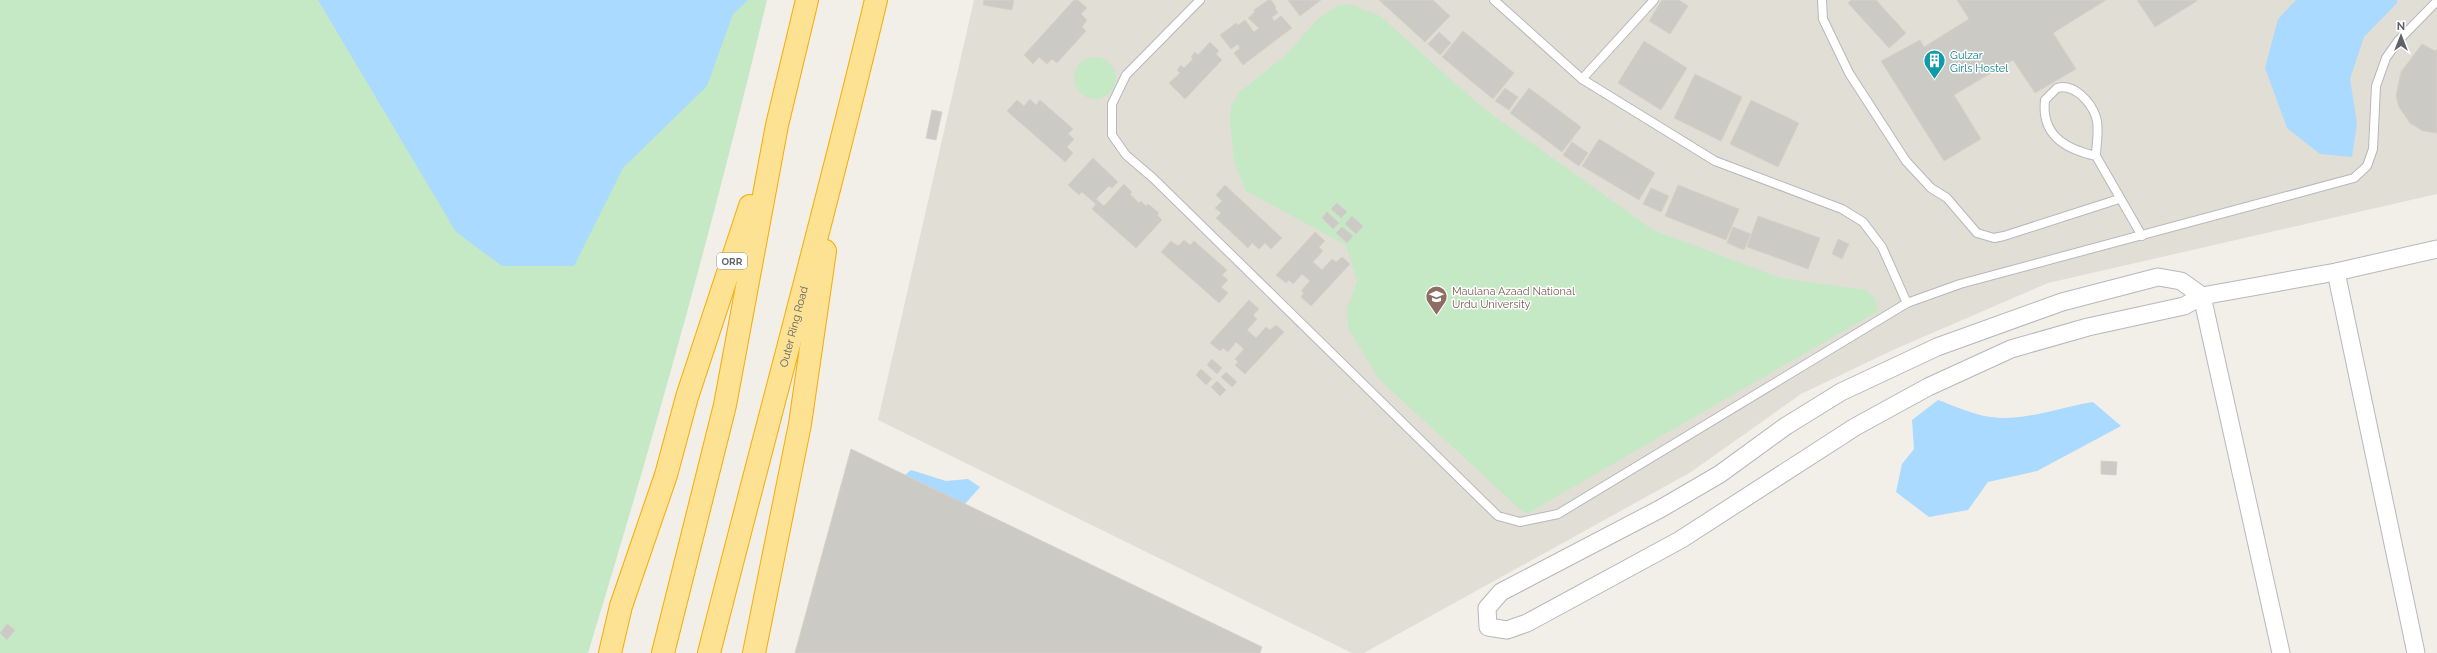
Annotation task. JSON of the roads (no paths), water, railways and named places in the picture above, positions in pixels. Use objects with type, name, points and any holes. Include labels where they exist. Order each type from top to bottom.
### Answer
[{"type":"highway","name":"ORR","points":[[663,653],[725,405],[777,125],[807,0]]},
{"type":"highway","name":"Outer Ring Road","points":[[709,653],[769,416],[841,146],[876,0]]},
{"type":"highway","name":"ORR","points":[[610,653],[621,606],[666,475],[687,397],[777,125]]},
{"type":"highway","points":[[754,653],[800,424],[841,146]]},
{"type":"highway","name":"ORR","points":[[594,653],[621,606]]},
{"type":"street","points":[[2281,653],[2202,296],[2181,281],[2158,277],[2062,302],[1937,347],[1841,392],[1786,426],[1713,478],[1660,509],[1501,592],[1487,608],[1488,627],[1507,630],[1541,616],[1680,540],[1855,427],[1928,387],[2011,349],[2088,327],[2184,306],[2202,296],[2336,272],[2437,249]]},
{"type":"street","points":[[2336,272],[2416,653]]},
{"type":"lane","points":[[1200,0],[1126,75],[1112,104],[1112,135],[1126,155],[1153,178],[1498,516],[1520,522],[1558,514],[1907,303],[1960,284],[2354,178],[2367,166],[2374,148],[2376,86],[2386,58],[2398,41],[2437,1]]},
{"type":"lane","points":[[1494,0],[1582,79],[1715,161],[1842,209],[1863,222],[1882,247],[1907,303]]},
{"type":"lane","points":[[1582,79],[1654,0]]},
{"type":"lane","points":[[1822,0],[1823,19],[1849,73],[1906,160],[1931,188],[1947,198],[1978,232],[1994,238],[2004,236],[2119,199]]},
{"type":"lane","points":[[2096,156],[2070,147],[2058,140],[2049,130],[2044,107],[2045,100],[2052,91],[2061,87],[2070,87],[2082,95],[2090,106],[2096,118],[2096,156],[2119,199],[2142,236]]},
{"type":"water","points":[[318,0],[748,0],[733,14],[707,86],[623,168],[574,266],[502,266],[456,232]]},
{"type":"water","points":[[2296,0],[2397,0],[2397,3],[2364,37],[2350,79],[2357,123],[2352,157],[2320,154],[2287,128],[2265,68],[2278,19]]},
{"type":"water","points":[[1938,400],[1978,414],[2003,418],[2029,416],[2093,402],[2121,426],[2037,471],[1988,482],[1968,510],[1929,517],[1896,492],[1902,464],[1914,449],[1912,420]]},
{"type":"water","points":[[911,470],[946,481],[968,479],[980,487],[957,513],[894,484]]},
{"type":"place","name":"Gulzar Girls Hostel","points":[[1935,80]]},
{"type":"place","name":"Maulana Azaad National Urdu University","points":[[1436,316]]}]
